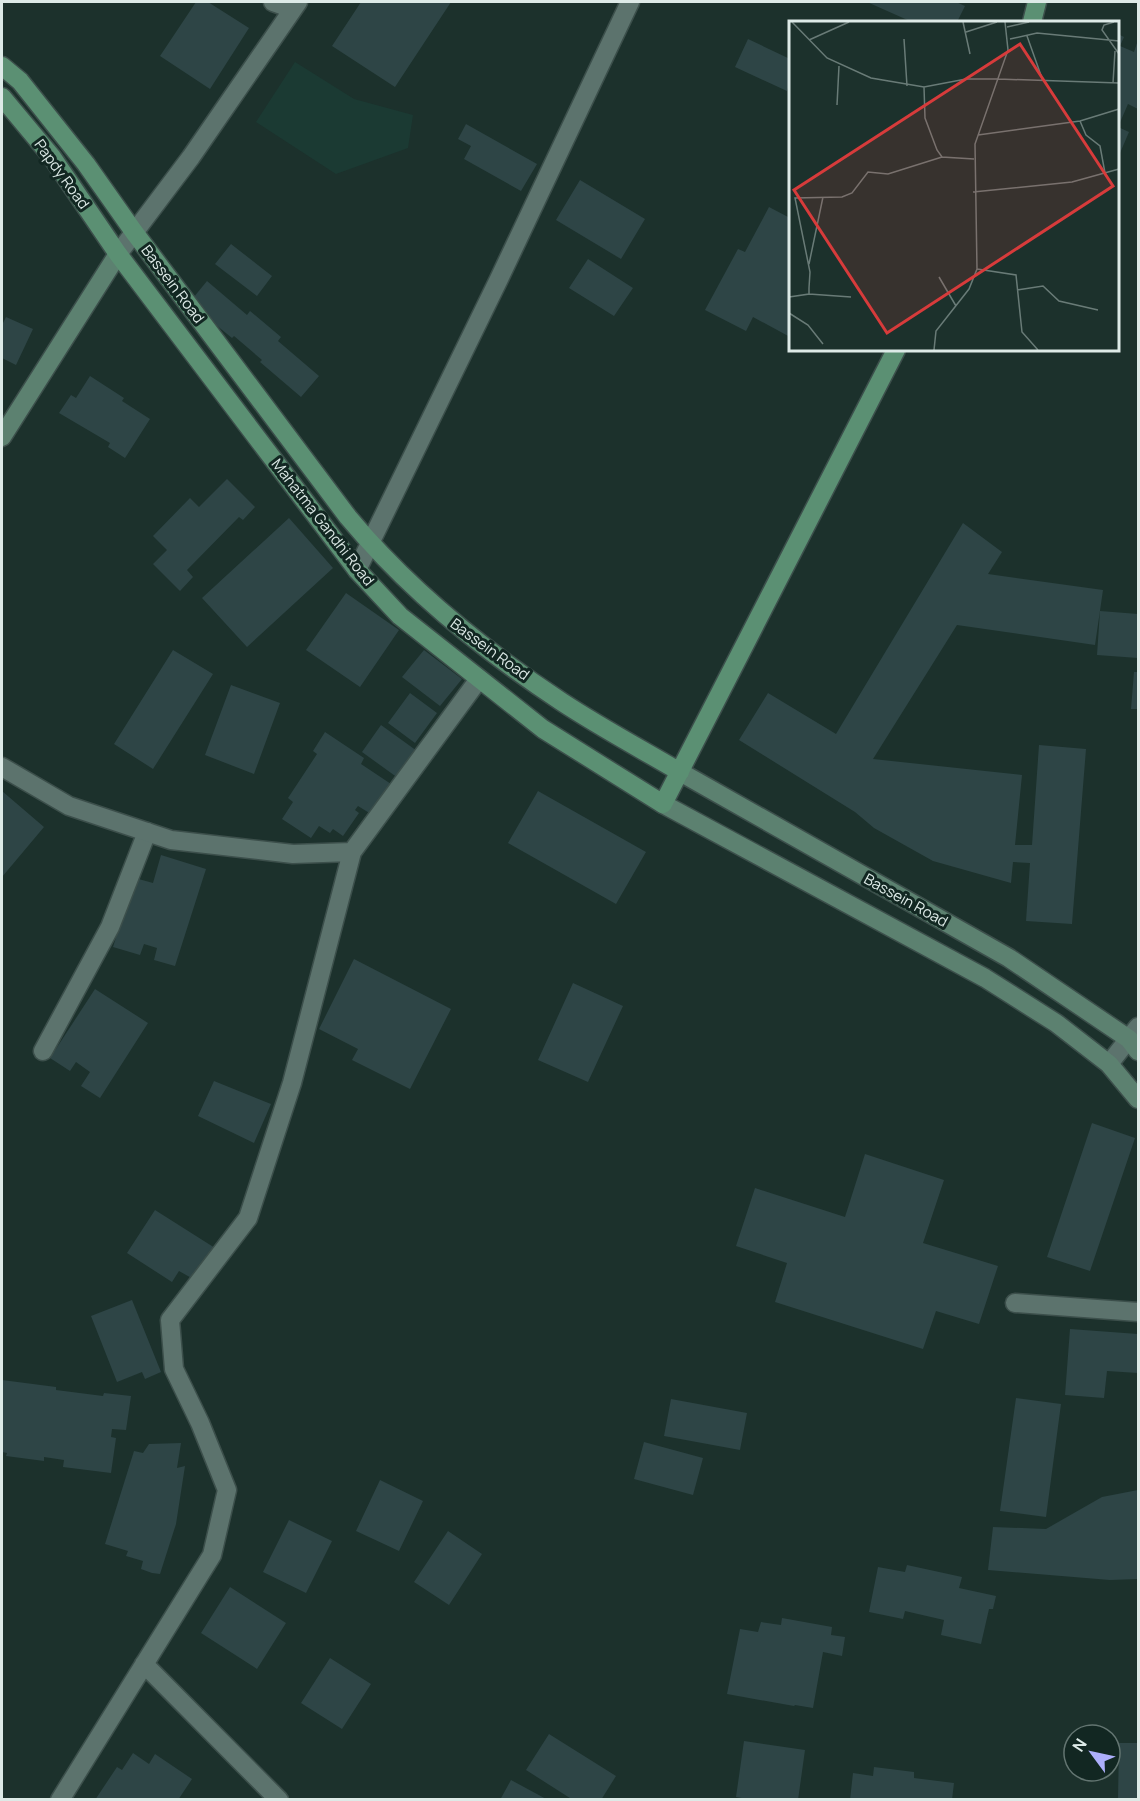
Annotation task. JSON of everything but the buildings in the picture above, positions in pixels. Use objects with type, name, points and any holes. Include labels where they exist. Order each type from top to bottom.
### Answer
[{"type":"main road","points":[[1032,21],[1037,2]]},
{"type":"main road","name":"Bassein Road","points":[[2,66],[20,81],[86,164],[134,232],[348,517],[370,543],[445,616],[562,702],[680,772],[1009,958],[1135,1039]]},
{"type":"main road","name":"Papdy Road","points":[[2,97],[52,157],[118,254]]},
{"type":"main road","points":[[2,437],[118,254]]},
{"type":"main road","name":"Mahatma Gandhi Road","points":[[118,254],[357,570],[400,616],[543,729],[663,804]]},
{"type":"main road","points":[[663,804],[895,351]]},
{"type":"main road","name":"Bassein Road","points":[[663,804],[985,978],[1056,1023],[1109,1064],[1138,1099]]},
{"type":"street","points":[[118,254],[191,158],[295,5],[273,2]]},
{"type":"street","points":[[357,570],[499,279],[630,2]]},
{"type":"street","points":[[60,1800],[212,1555],[227,1490],[200,1423],[174,1369],[170,1320],[248,1218],[292,1083],[352,852],[479,679]]},
{"type":"street","points":[[2,767],[69,806],[171,840],[293,854],[352,852]]},
{"type":"street","points":[[43,1051],[110,927],[147,832]]},
{"type":"street","points":[[1109,1064],[1135,1039]]},
{"type":"street","points":[[1015,1303],[1138,1312]]},
{"type":"street","points":[[144,1664],[279,1800]]},
{"type":"shaded area","points":[[295,62],[354,99],[413,115],[408,148],[336,174],[256,122]]}]
